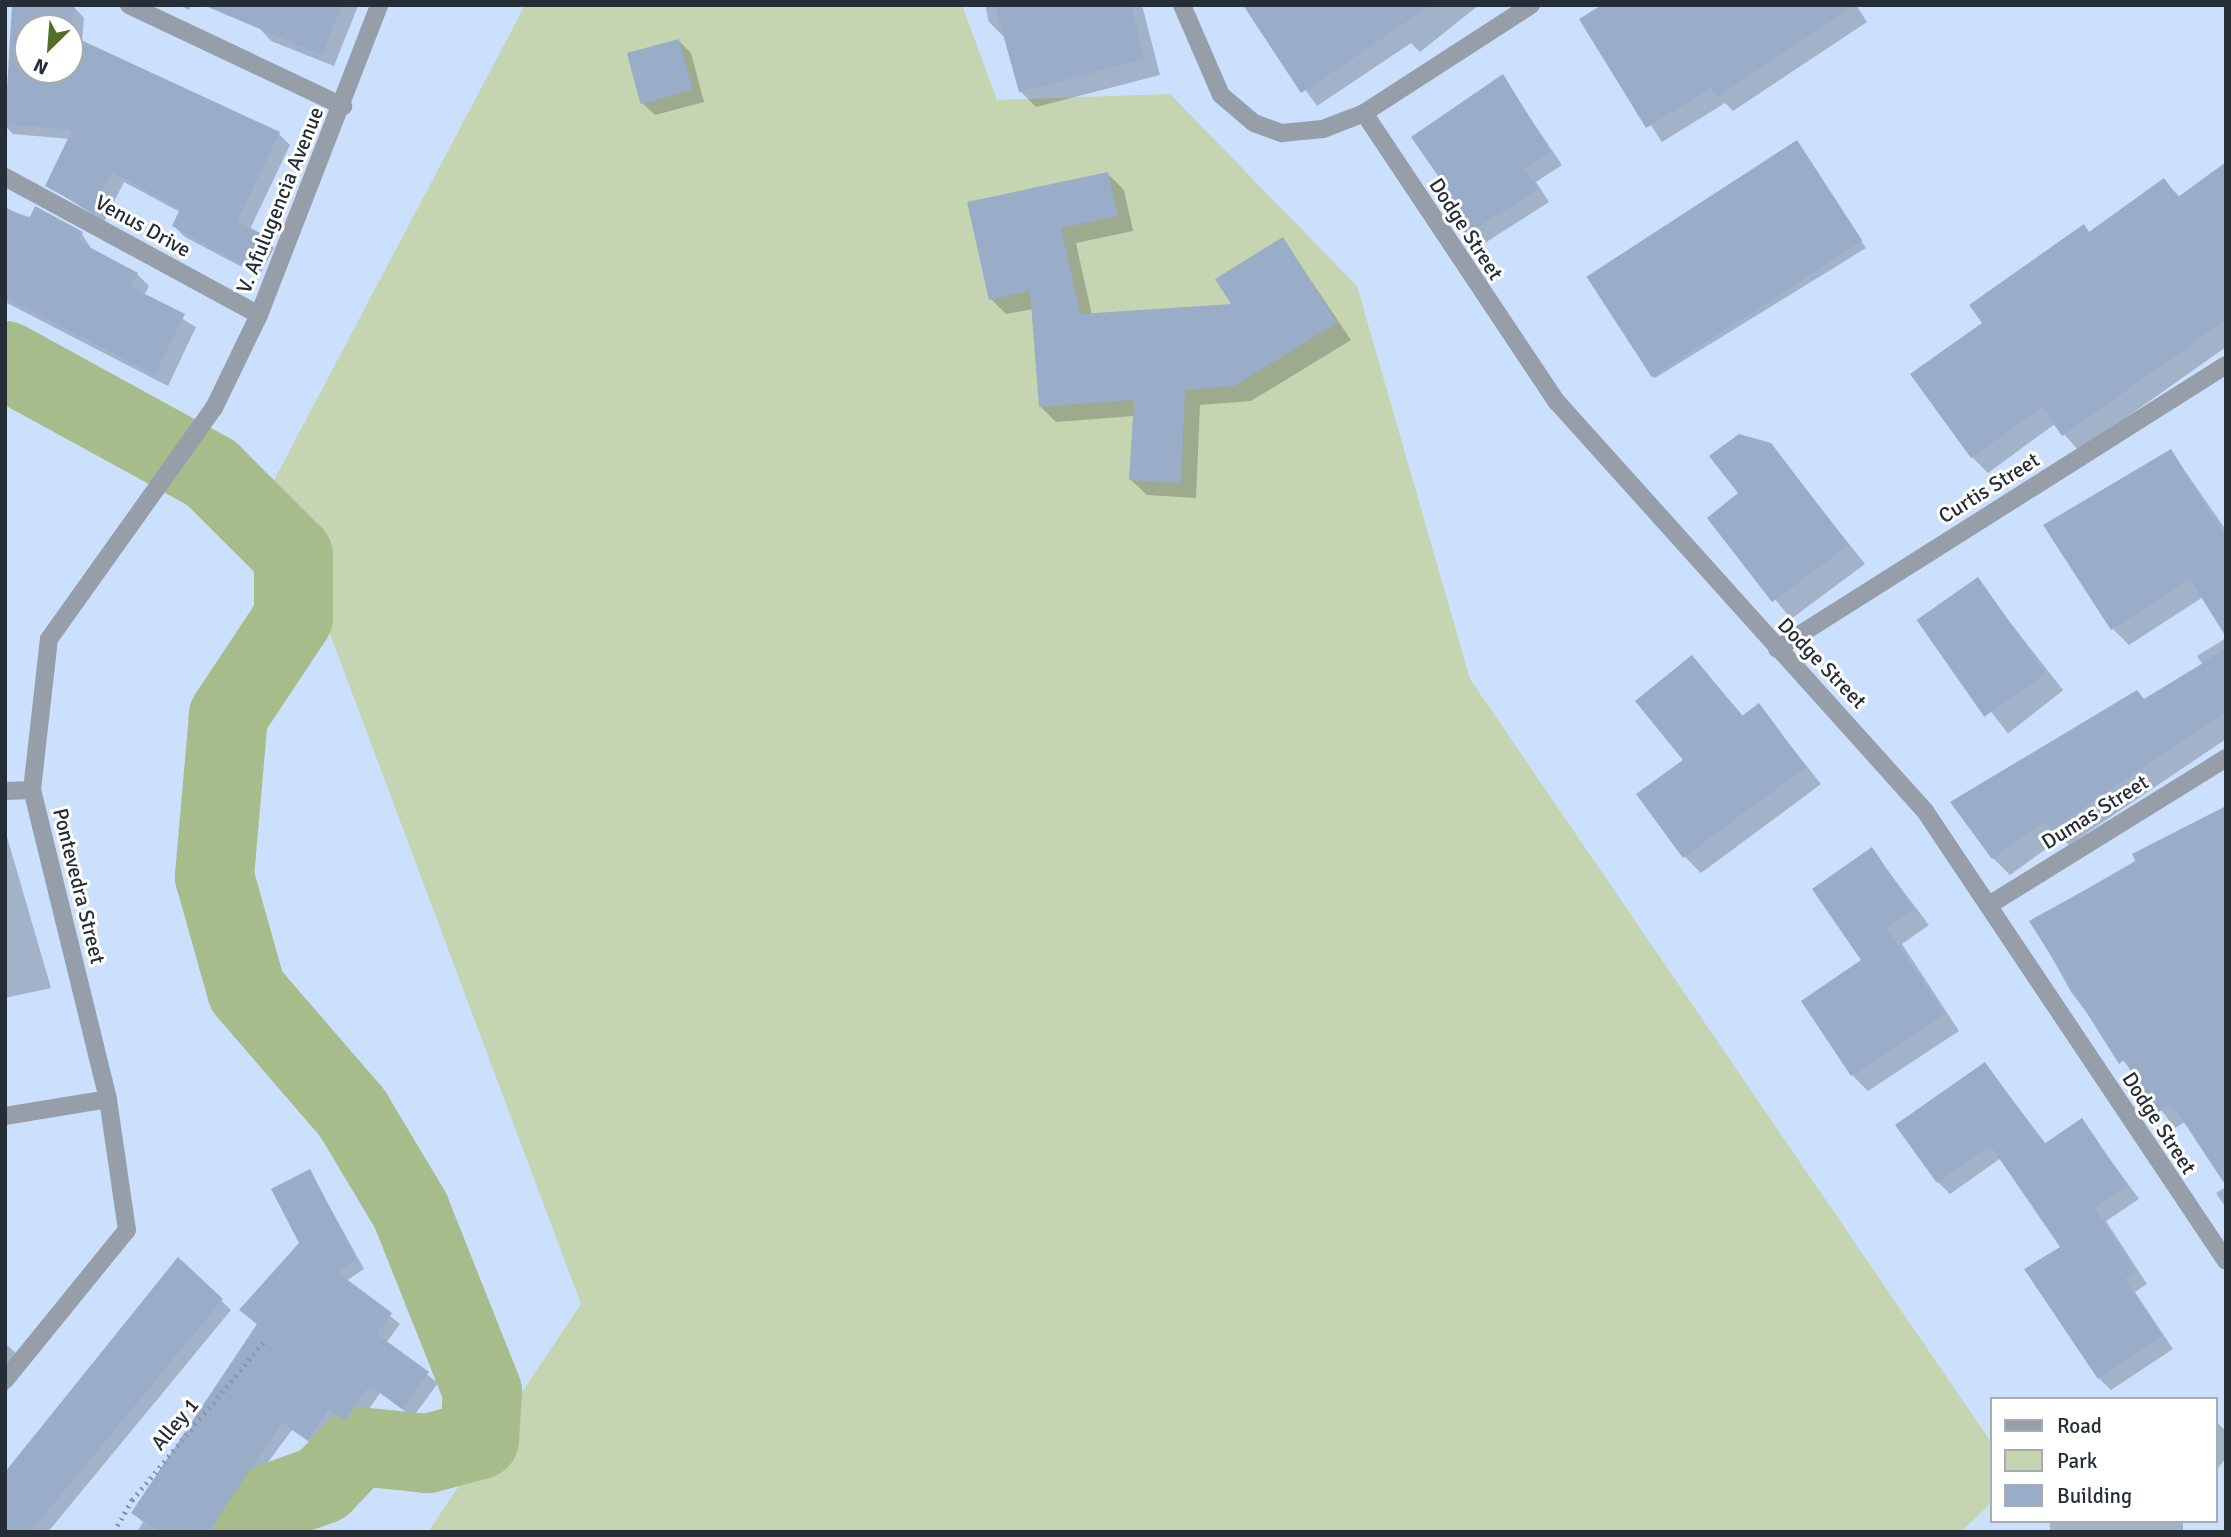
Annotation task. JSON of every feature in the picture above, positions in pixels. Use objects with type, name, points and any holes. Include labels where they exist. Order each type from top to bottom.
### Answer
[{"type":"street","points":[[129,5],[343,106]]},
{"type":"street","name":"V. Afulugencia Avenue","points":[[214,408],[258,315],[343,106],[379,5]]},
{"type":"street","points":[[1182,5],[1221,95],[1254,123],[1282,133],[1323,129],[1364,113],[1531,5]]},
{"type":"street","name":"Dodge Street","points":[[1364,113],[1557,402],[1925,811],[2226,1261]]},
{"type":"street","name":"Venus Drive","points":[[5,177],[258,315]]},
{"type":"street","name":"Curtis Street","points":[[1777,649],[2226,365]]},
{"type":"street","name":"Pontevedra Street","points":[[5,1380],[127,1230],[108,1099],[32,790],[49,639],[214,408]]},
{"type":"street","name":"Dumas Street","points":[[1989,905],[2226,758]]},
{"type":"street","points":[[5,791],[32,790]]},
{"type":"street","points":[[5,1116],[108,1099]]},
{"type":"path","name":"Alley 1","points":[[114,1532],[132,1500],[266,1339]]},
{"type":"green space","points":[[525,5],[962,5],[997,100],[1170,94],[1357,286],[1470,679],[1990,1441],[1990,1504],[1961,1532],[428,1532],[581,1304],[273,482]]},
{"type":"building","points":[[12,5],[74,5],[73,14],[14,14],[14,84],[84,84],[84,41],[280,132],[237,221],[264,235],[247,267],[172,226],[180,209],[112,172],[93,212],[45,186],[72,130],[5,124]]},
{"type":"building","points":[[203,5],[342,5],[322,55]]},
{"type":"building","points":[[995,5],[1131,5],[1145,59],[1019,92]]},
{"type":"building","points":[[1243,5],[1432,5],[1301,93]]},
{"type":"building","points":[[1602,5],[1856,5],[1718,97],[1711,88],[1646,128],[1579,19]]},
{"type":"building","points":[[679,39],[693,90],[641,104],[627,53]]},
{"type":"building","points":[[1503,74],[1551,152],[1525,169],[1538,189],[1466,235],[1435,188],[1443,183],[1411,137]]},
{"type":"building","points":[[1797,140],[1862,241],[1652,377],[1586,277]]},
{"type":"building","points":[[2226,162],[2226,320],[2062,436],[2042,407],[1971,458],[1910,374],[1982,323],[1969,305],[2084,224],[2089,232],[2164,178],[2178,197]]},
{"type":"building","points":[[1108,172],[1118,216],[1061,228],[1080,314],[1231,304],[1215,279],[1283,237],[1337,323],[1234,386],[1185,390],[1181,483],[1129,480],[1134,400],[1039,407],[1030,291],[989,300],[967,202]]},
{"type":"building","points":[[35,206],[83,232],[78,241],[138,273],[131,287],[185,314],[155,375],[5,297],[5,207],[29,219]]},
{"type":"building","points":[[1739,434],[1771,443],[1849,545],[1772,602],[1707,518],[1738,493],[1709,456]]},
{"type":"building","points":[[2171,449],[2226,538],[2226,637],[2190,579],[2111,630],[2043,525]]},
{"type":"building","points":[[1978,577],[2046,674],[1984,717],[1917,620]]},
{"type":"building","points":[[2226,649],[2226,712],[2051,830],[2045,822],[1992,859],[1950,802],[2137,690],[2144,699]]},
{"type":"building","points":[[1692,655],[1742,716],[1759,703],[1806,767],[1683,858],[1636,794],[1683,760],[1635,701]]},
{"type":"building","points":[[2226,806],[2226,1186],[2172,1104],[2157,1113],[2124,1060],[2119,1064],[2029,921],[2136,862],[2132,854]]},
{"type":"building","points":[[1872,847],[1914,909],[1887,928],[1945,1014],[1851,1076],[1801,1001],[1861,960],[1812,889]]},
{"type":"building","points":[[1985,1062],[2044,1144],[2082,1118],[2128,1186],[2095,1208],[2136,1272],[2125,1279],[2162,1336],[2098,1379],[2024,1269],[2060,1247],[1990,1145],[1937,1183],[1895,1125]]},
{"type":"building","points":[[310,1169],[356,1259],[337,1272],[392,1313],[377,1334],[429,1372],[402,1409],[370,1385],[345,1421],[328,1409],[308,1440],[282,1422],[208,1532],[161,1532],[131,1513],[257,1324],[239,1310],[299,1243],[271,1189]]},
{"type":"building","points":[[178,1257],[223,1299],[30,1532],[5,1532],[5,1472]]},
{"type":"waterway","points":[[5,360],[211,473],[293,555],[293,617],[228,715],[214,876],[246,990],[352,1113],[410,1210],[482,1391],[479,1439],[427,1453],[358,1446],[322,1484],[269,1503],[253,1532]]}]
